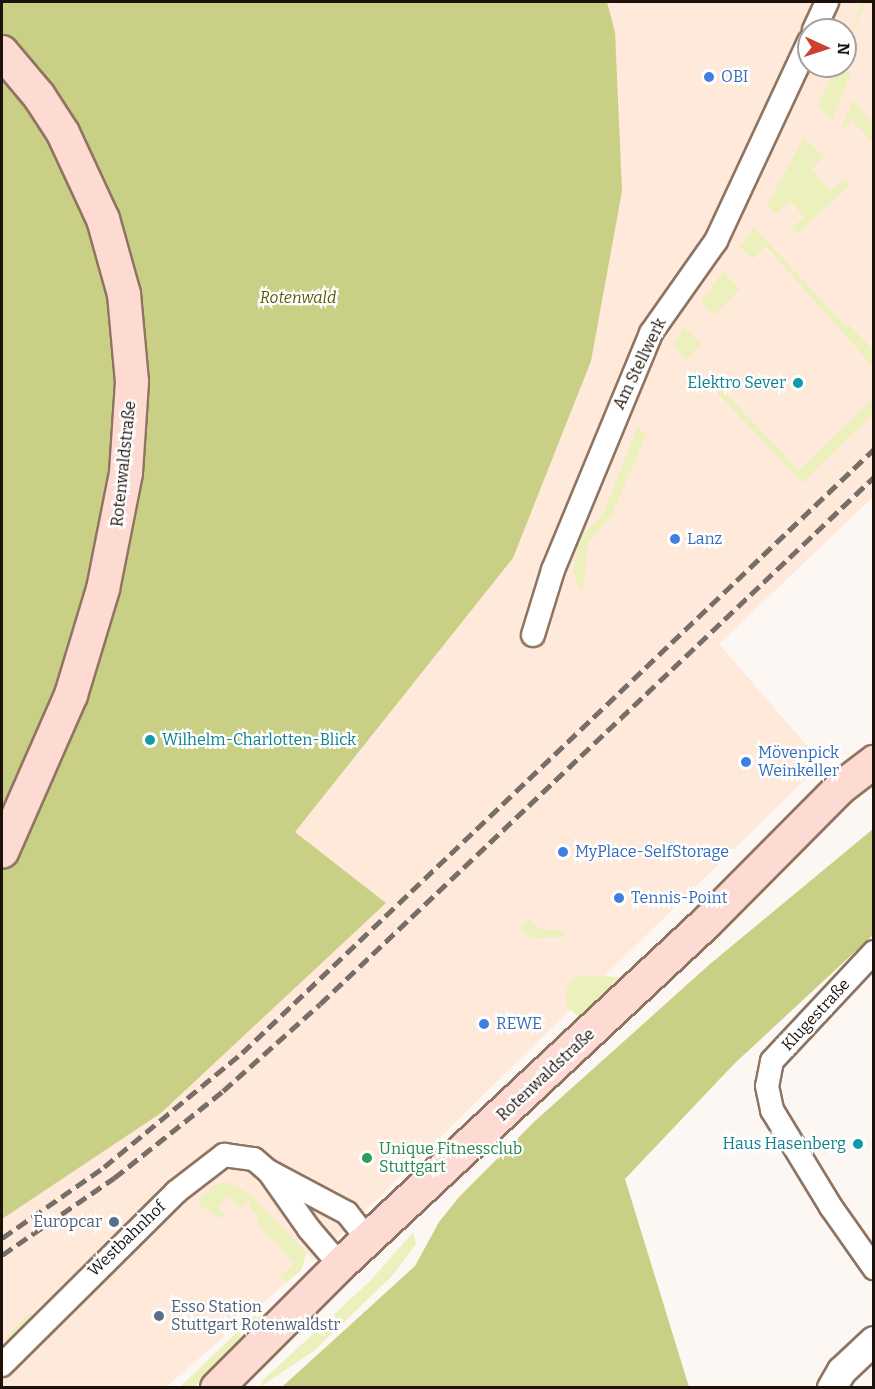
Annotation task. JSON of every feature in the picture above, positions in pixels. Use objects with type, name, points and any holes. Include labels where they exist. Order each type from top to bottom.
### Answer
[{"type":"main road","name":"Rotenwaldstraße","points":[[2,51],[39,96],[63,132],[103,219],[124,294],[132,382],[126,472],[103,589],[70,695],[25,806],[2,852]]},
{"type":"main road","name":"Rotenwaldstraße","points":[[217,1388],[340,1265],[545,1077],[790,842],[840,788],[873,762]]},
{"type":"street","points":[[820,18],[827,2]]},
{"type":"street","name":"Am Stellwerk","points":[[533,635],[553,570],[646,342],[716,241],[797,68]]},
{"type":"street","name":"Klugestraße","points":[[873,952],[772,1062],[767,1086],[772,1110],[873,1268]]},
{"type":"street","name":"Westbahnhof","points":[[2,1365],[65,1299],[214,1159],[224,1155],[254,1159],[268,1171],[347,1213],[368,1240]]},
{"type":"street","name":"Westbahnhof","points":[[268,1171],[309,1229],[340,1265]]},
{"type":"street","points":[[832,1388],[842,1371],[873,1341]]},
{"type":"shaded area","points":[[607,2],[873,2],[873,497],[719,644],[822,763],[314,1261],[306,1253],[302,1269],[166,1387],[2,1388],[2,1218],[386,903],[295,832],[513,558],[615,32]]},
{"type":"green space","name":"Rotenwald","points":[[2,2],[607,2],[615,32],[622,191],[591,361],[513,558],[295,832],[386,903],[161,1113],[2,1219]]},
{"type":"green space","points":[[862,2],[873,2],[873,7],[865,3],[857,22]]},
{"type":"green space","points":[[830,78],[849,78],[832,120],[818,107]]},
{"type":"green space","points":[[853,100],[873,122],[873,143],[852,120],[839,132]]},
{"type":"green space","points":[[804,137],[824,157],[811,169],[830,191],[845,179],[850,185],[797,234],[790,229],[804,217],[790,201],[776,214],[767,205]]},
{"type":"green space","points":[[754,227],[845,326],[848,324],[873,349],[873,367],[766,246],[753,259],[740,247]]},
{"type":"green space","points":[[723,271],[740,289],[714,315],[701,302]]},
{"type":"green space","points":[[684,326],[701,344],[686,360],[673,346]]},
{"type":"green space","points":[[715,381],[799,471],[873,398],[873,414],[802,483],[710,385]]},
{"type":"green space","points":[[638,426],[646,435],[612,515],[588,543],[584,587],[579,589],[573,569],[580,538],[604,512]]},
{"type":"green space","points":[[873,829],[873,935],[734,1064],[625,1179],[689,1387],[282,1387],[415,1266],[439,1222],[459,1197],[535,1121],[710,964]]},
{"type":"green space","points":[[529,919],[539,929],[564,931],[566,937],[532,938],[520,928]]},
{"type":"green space","points":[[581,975],[620,977],[579,1017],[567,1007],[566,991],[570,981]]},
{"type":"green space","points":[[226,1182],[249,1193],[306,1252],[302,1269],[287,1282],[279,1277],[294,1263],[256,1222],[259,1217],[250,1207],[251,1201],[239,1208],[229,1197],[218,1207],[225,1215],[221,1219],[200,1206],[201,1198],[213,1186]]},
{"type":"green space","points":[[413,1232],[416,1244],[392,1276],[314,1351],[260,1387],[263,1380],[371,1280]]},
{"type":"green space","points":[[258,1312],[269,1312],[194,1387],[180,1387]]},
{"type":"green space","points":[[28,1314],[32,1314],[31,1319],[10,1339],[4,1340]]},
{"type":"railway","points":[[2,1238],[104,1167],[242,1053],[874,449]]},
{"type":"railway","points":[[2,1255],[114,1178],[223,1091],[320,1004],[874,477]]},
{"type":"place","name":"OBI","points":[[709,77]]},
{"type":"place","name":"Elektro Sever","points":[[798,383]]},
{"type":"place","name":"Lanz","points":[[675,539]]},
{"type":"place","name":"Wilhelm-Charlotten-Blick","points":[[150,740]]},
{"type":"place","name":"Mövenpick Weinkeller","points":[[746,762]]},
{"type":"place","name":"MyPlace-SelfStorage","points":[[563,852]]},
{"type":"place","name":"Tennis-Point","points":[[619,898]]},
{"type":"place","name":"REWE","points":[[484,1024]]},
{"type":"place","name":"Haus Hasenberg","points":[[858,1144]]},
{"type":"place","name":"Unique Fitnessclub Stuttgart","points":[[367,1158]]},
{"type":"place","name":"Europcar","points":[[114,1222]]},
{"type":"place","name":"Esso Station Stuttgart Rotenwaldstr","points":[[159,1316]]}]
